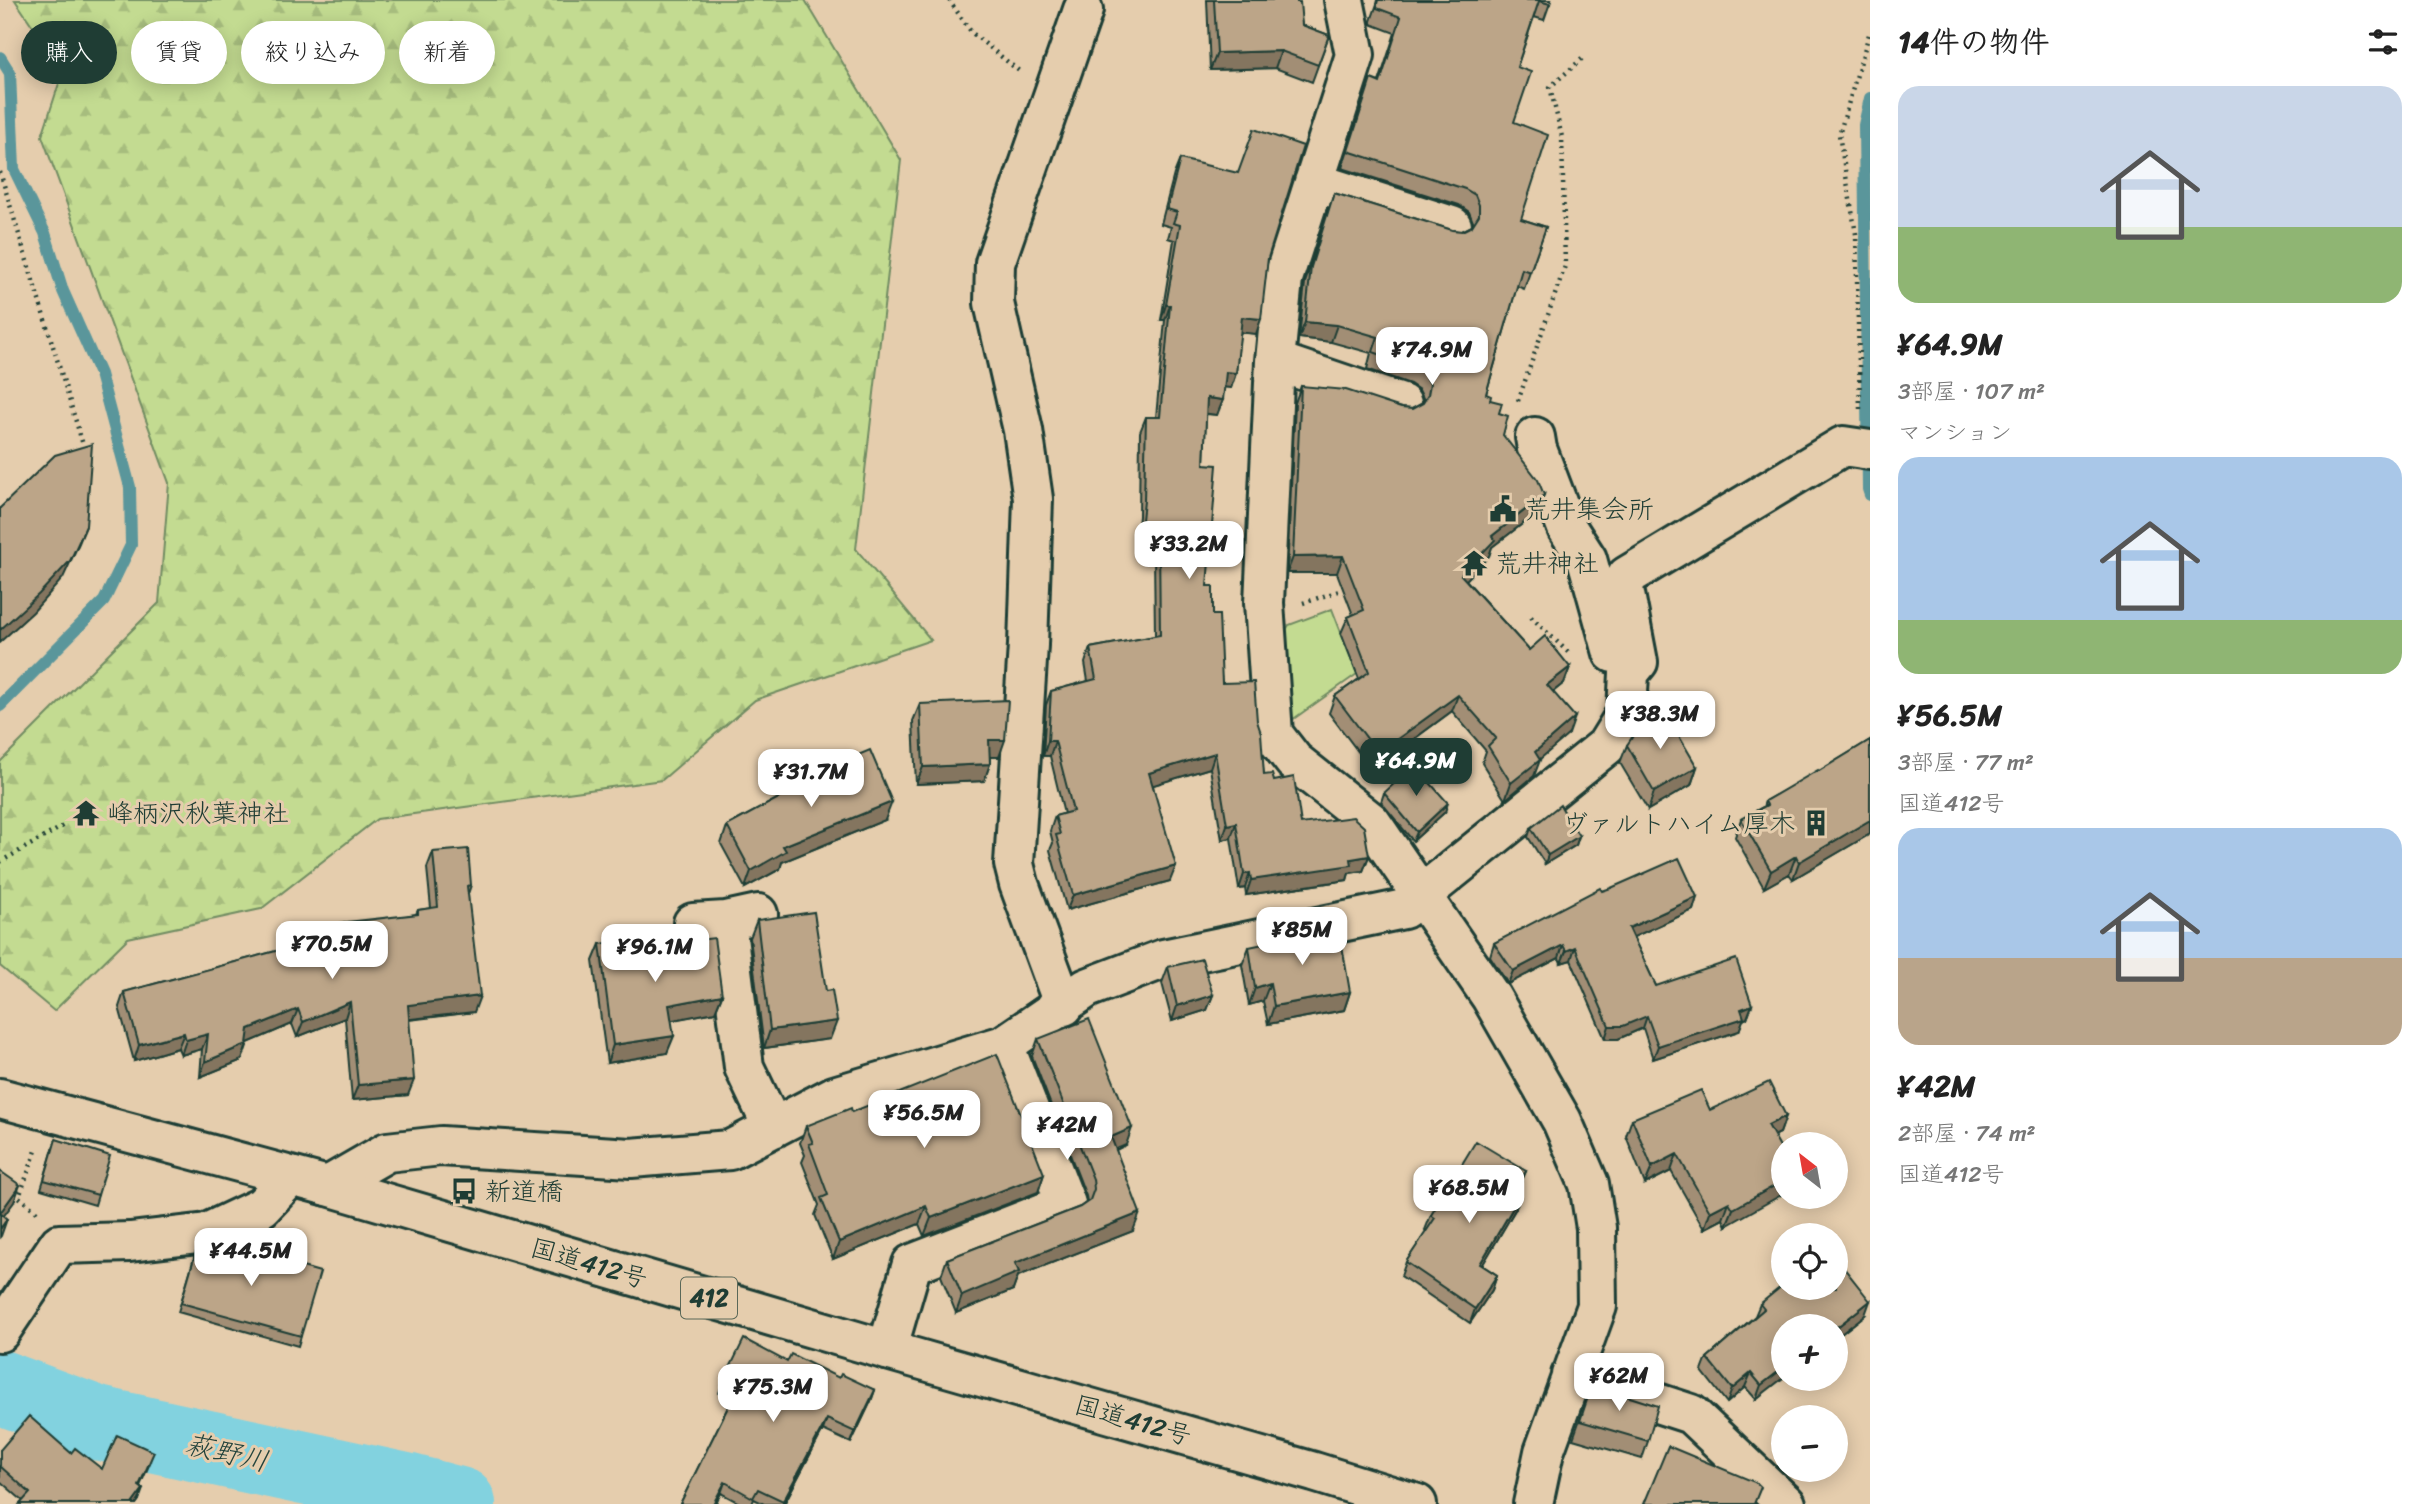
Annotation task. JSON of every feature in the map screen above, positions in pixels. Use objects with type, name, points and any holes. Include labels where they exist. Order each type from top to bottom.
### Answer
[{"type":"main road","points":[[1344,0],[1355,55],[1283,279],[1275,361],[1264,603],[1273,734],[1294,761],[1371,822],[1491,997],[1562,1121],[1589,1184],[1596,1228],[1597,1306],[1544,1451],[1532,1504]]},
{"type":"main road","points":[[1064,1006],[1014,864],[1028,645],[1033,499],[1023,430],[994,303],[995,263],[1083,10]]},
{"type":"main road","points":[[1314,182],[1452,226]]},
{"type":"main road","points":[[1275,361],[1402,404]]},
{"type":"main road","points":[[1535,436],[1537,449],[1567,528],[1587,559],[1608,640],[1617,663],[1630,677]]},
{"type":"main road","points":[[328,1186],[387,1152],[441,1146],[631,1158],[730,1150],[834,1096],[1004,1045],[1087,988],[1163,959],[1404,909],[1419,894],[1606,746],[1627,712],[1629,673],[1638,662],[1624,589],[1627,576],[1843,446],[1866,449]]},
{"type":"main road","points":[[726,919],[744,1067],[773,1128]]},
{"type":"main road","points":[[887,1350],[912,1264],[1066,1204],[1004,1045]]},
{"type":"main road","name":"国道412号","points":[[0,1098],[328,1186],[1417,1504]]},
{"type":"main road","points":[[1,1330],[59,1244],[130,1242],[207,1233],[262,1207],[290,1177]]},
{"type":"main road","points":[[1571,1375],[1691,1414],[1786,1504]]},
{"type":"path","points":[[949,0],[972,33],[993,52],[1054,96]]},
{"type":"path","points":[[1866,449],[1856,234],[1839,135],[1870,31]]},
{"type":"path","points":[[1535,436],[1515,410],[1564,266],[1562,137],[1550,88],[1584,57]]},
{"type":"path","points":[[0,172],[83,448]]},
{"type":"path","points":[[1264,603],[1307,604],[1355,586]]},
{"type":"path","points":[[1531,617],[1568,653]]},
{"type":"path","points":[[0,862],[65,825]]},
{"type":"path","points":[[19,1197],[38,1144],[42,1110]]},
{"type":"path","points":[[9,1191],[50,1224],[59,1244]]},
{"type":"green space","points":[[15,0],[805,0],[901,160],[856,549],[931,640],[755,700],[662,780],[377,819],[261,909],[128,938],[54,1011],[0,966],[0,762],[159,603],[169,483],[42,136],[59,84],[117,84],[117,21],[29,21]]},
{"type":"green space","points":[[1332,609],[1357,674],[1289,720],[1279,641],[1289,625]]},
{"type":"building","points":[[1214,0],[1297,0],[1300,2],[1302,25],[1329,35],[1318,65],[1281,51],[1217,53]]},
{"type":"building","points":[[1378,0],[1551,0],[1550,4],[1539,1],[1517,67],[1531,72],[1514,122],[1548,135],[1521,219],[1546,227],[1530,272],[1522,269],[1486,394],[1491,396],[1490,400],[1502,403],[1499,413],[1508,416],[1503,435],[1538,480],[1544,495],[1492,536],[1495,540],[1461,575],[1529,650],[1545,636],[1570,667],[1547,685],[1575,717],[1535,752],[1540,760],[1511,783],[1488,746],[1496,738],[1458,695],[1378,753],[1335,696],[1369,672],[1348,617],[1364,610],[1343,556],[1293,557],[1301,386],[1346,390],[1412,409],[1423,403],[1430,384],[1425,374],[1416,367],[1373,352],[1378,337],[1337,325],[1305,322],[1311,267],[1334,193],[1452,230],[1462,231],[1472,226],[1479,215],[1475,195],[1465,189],[1348,151],[1371,79],[1380,83],[1401,17],[1377,8]]},
{"type":"building","points":[[1254,129],[1303,146],[1268,258],[1261,319],[1242,317],[1236,373],[1226,372],[1223,400],[1207,398],[1204,464],[1217,465],[1207,586],[1213,586],[1213,615],[1219,615],[1222,683],[1254,682],[1264,775],[1272,774],[1274,781],[1294,777],[1301,824],[1353,817],[1364,827],[1369,856],[1351,859],[1352,865],[1251,880],[1250,873],[1244,874],[1236,823],[1227,825],[1215,753],[1149,773],[1176,866],[1073,895],[1056,835],[1060,834],[1055,816],[1073,811],[1055,741],[1048,741],[1051,691],[1096,679],[1090,648],[1160,635],[1159,540],[1140,539],[1144,501],[1146,417],[1160,417],[1170,305],[1166,305],[1180,225],[1173,223],[1177,212],[1167,209],[1180,159],[1238,173]]},
{"type":"building","points":[[92,444],[86,526],[70,561],[0,630],[0,508],[55,455]]},
{"type":"building","points":[[1008,700],[1005,740],[989,740],[990,764],[923,767],[920,704]]},
{"type":"building","points":[[1662,707],[1697,767],[1654,792],[1627,745],[1645,718]]},
{"type":"building","name":"ヴァルトハイム厚木","points":[[1870,740],[1870,820],[1799,862],[1796,856],[1771,871],[1741,819],[1767,805],[1765,801]]},
{"type":"building","points":[[870,750],[892,802],[783,846],[786,851],[751,871],[727,826],[801,786],[798,780]]},
{"type":"building","points":[[1414,765],[1448,803],[1417,832],[1384,793]]},
{"type":"building","points":[[1560,805],[1579,836],[1548,855],[1531,828]]},
{"type":"building","points":[[468,849],[471,885],[467,886],[480,996],[408,1005],[414,1080],[358,1085],[350,1002],[303,1022],[298,1009],[249,1029],[247,1044],[205,1062],[208,1034],[186,1040],[184,1033],[139,1045],[124,992],[287,948],[284,940],[321,925],[418,914],[418,910],[438,907],[433,852]]},
{"type":"building","points":[[1679,858],[1697,897],[1629,928],[1656,986],[1736,959],[1752,1005],[1741,1009],[1744,1018],[1658,1046],[1647,1016],[1623,1026],[1609,1026],[1575,947],[1566,951],[1563,945],[1513,971],[1494,943],[1600,888],[1602,891],[1611,888]]},
{"type":"building","points":[[814,912],[826,991],[832,990],[837,1021],[770,1030],[757,920]]},
{"type":"building","points":[[1339,928],[1350,992],[1274,1006],[1270,983],[1255,988],[1249,947]]},
{"type":"building","points":[[657,935],[658,945],[714,938],[722,995],[669,1005],[674,1036],[613,1045],[600,944]]},
{"type":"building","points":[[1202,959],[1213,995],[1177,1006],[1168,967]]},
{"type":"building","points":[[1089,1019],[1132,1128],[1111,1137],[1140,1213],[1015,1263],[1019,1272],[962,1296],[947,1259],[1080,1207],[1090,1200],[1094,1189],[1093,1179],[1038,1039]]},
{"type":"building","points":[[997,1054],[1044,1174],[931,1218],[926,1206],[839,1242],[821,1198],[828,1195],[809,1144],[813,1143],[806,1126],[851,1108],[852,1112]]},
{"type":"building","points":[[1769,1082],[1786,1116],[1768,1125],[1772,1132],[1771,1188],[1733,1209],[1729,1202],[1710,1212],[1677,1154],[1652,1167],[1632,1119],[1701,1090],[1710,1110]]},
{"type":"building","points":[[56,1139],[110,1156],[98,1195],[44,1180]]},
{"type":"building","points":[[1476,1141],[1526,1171],[1515,1189],[1521,1194],[1480,1264],[1497,1275],[1475,1309],[1406,1262],[1435,1218],[1431,1215]]},
{"type":"building","points":[[0,1171],[20,1185],[0,1213]]},
{"type":"building","points":[[0,1213],[7,1219],[0,1229]]},
{"type":"building","points":[[221,1244],[320,1272],[301,1336],[181,1303],[197,1248],[207,1246],[219,1250]]},
{"type":"building","points":[[1848,1273],[1870,1301],[1848,1318],[1848,1314],[1771,1314],[1771,1377],[1761,1385],[1751,1373],[1732,1389],[1707,1358],[1764,1309],[1760,1304],[1771,1295],[1771,1300],[1848,1300]]},
{"type":"building","points":[[744,1339],[787,1362],[791,1354],[839,1378],[841,1374],[875,1390],[855,1432],[827,1419],[783,1501],[758,1489],[753,1498],[725,1482],[713,1504],[680,1504],[737,1389],[723,1382]]},
{"type":"building","points":[[1592,1385],[1658,1406],[1648,1441],[1580,1421]]},
{"type":"building","points":[[29,1416],[71,1453],[75,1448],[102,1469],[117,1435],[154,1452],[139,1486],[143,1489],[132,1504],[20,1504],[30,1493],[0,1466],[0,1450]]},
{"type":"building","points":[[1668,1446],[1757,1483],[1761,1487],[1754,1504],[1644,1504]]},
{"type":"waterway","points":[[0,57],[10,73],[14,169],[45,233],[63,291],[100,374],[130,487],[131,545],[104,601],[0,706]]},
{"type":"waterway","points":[[1870,98],[1864,125],[1870,495]]},
{"type":"waterway","name":"萩野川","points":[[0,1387],[97,1423],[459,1504]]},
{"type":"place","name":"荒井集会所","points":[[1503,509]]},
{"type":"place","name":"荒井神社","points":[[1474,563]]},
{"type":"place","name":"峰柄沢秋葉神社","points":[[86,813]]},
{"type":"place","name":"ヴァルトハイム厚木","points":[[1816,823]]},
{"type":"place","name":"新道橋","points":[[464,1191]]}]
